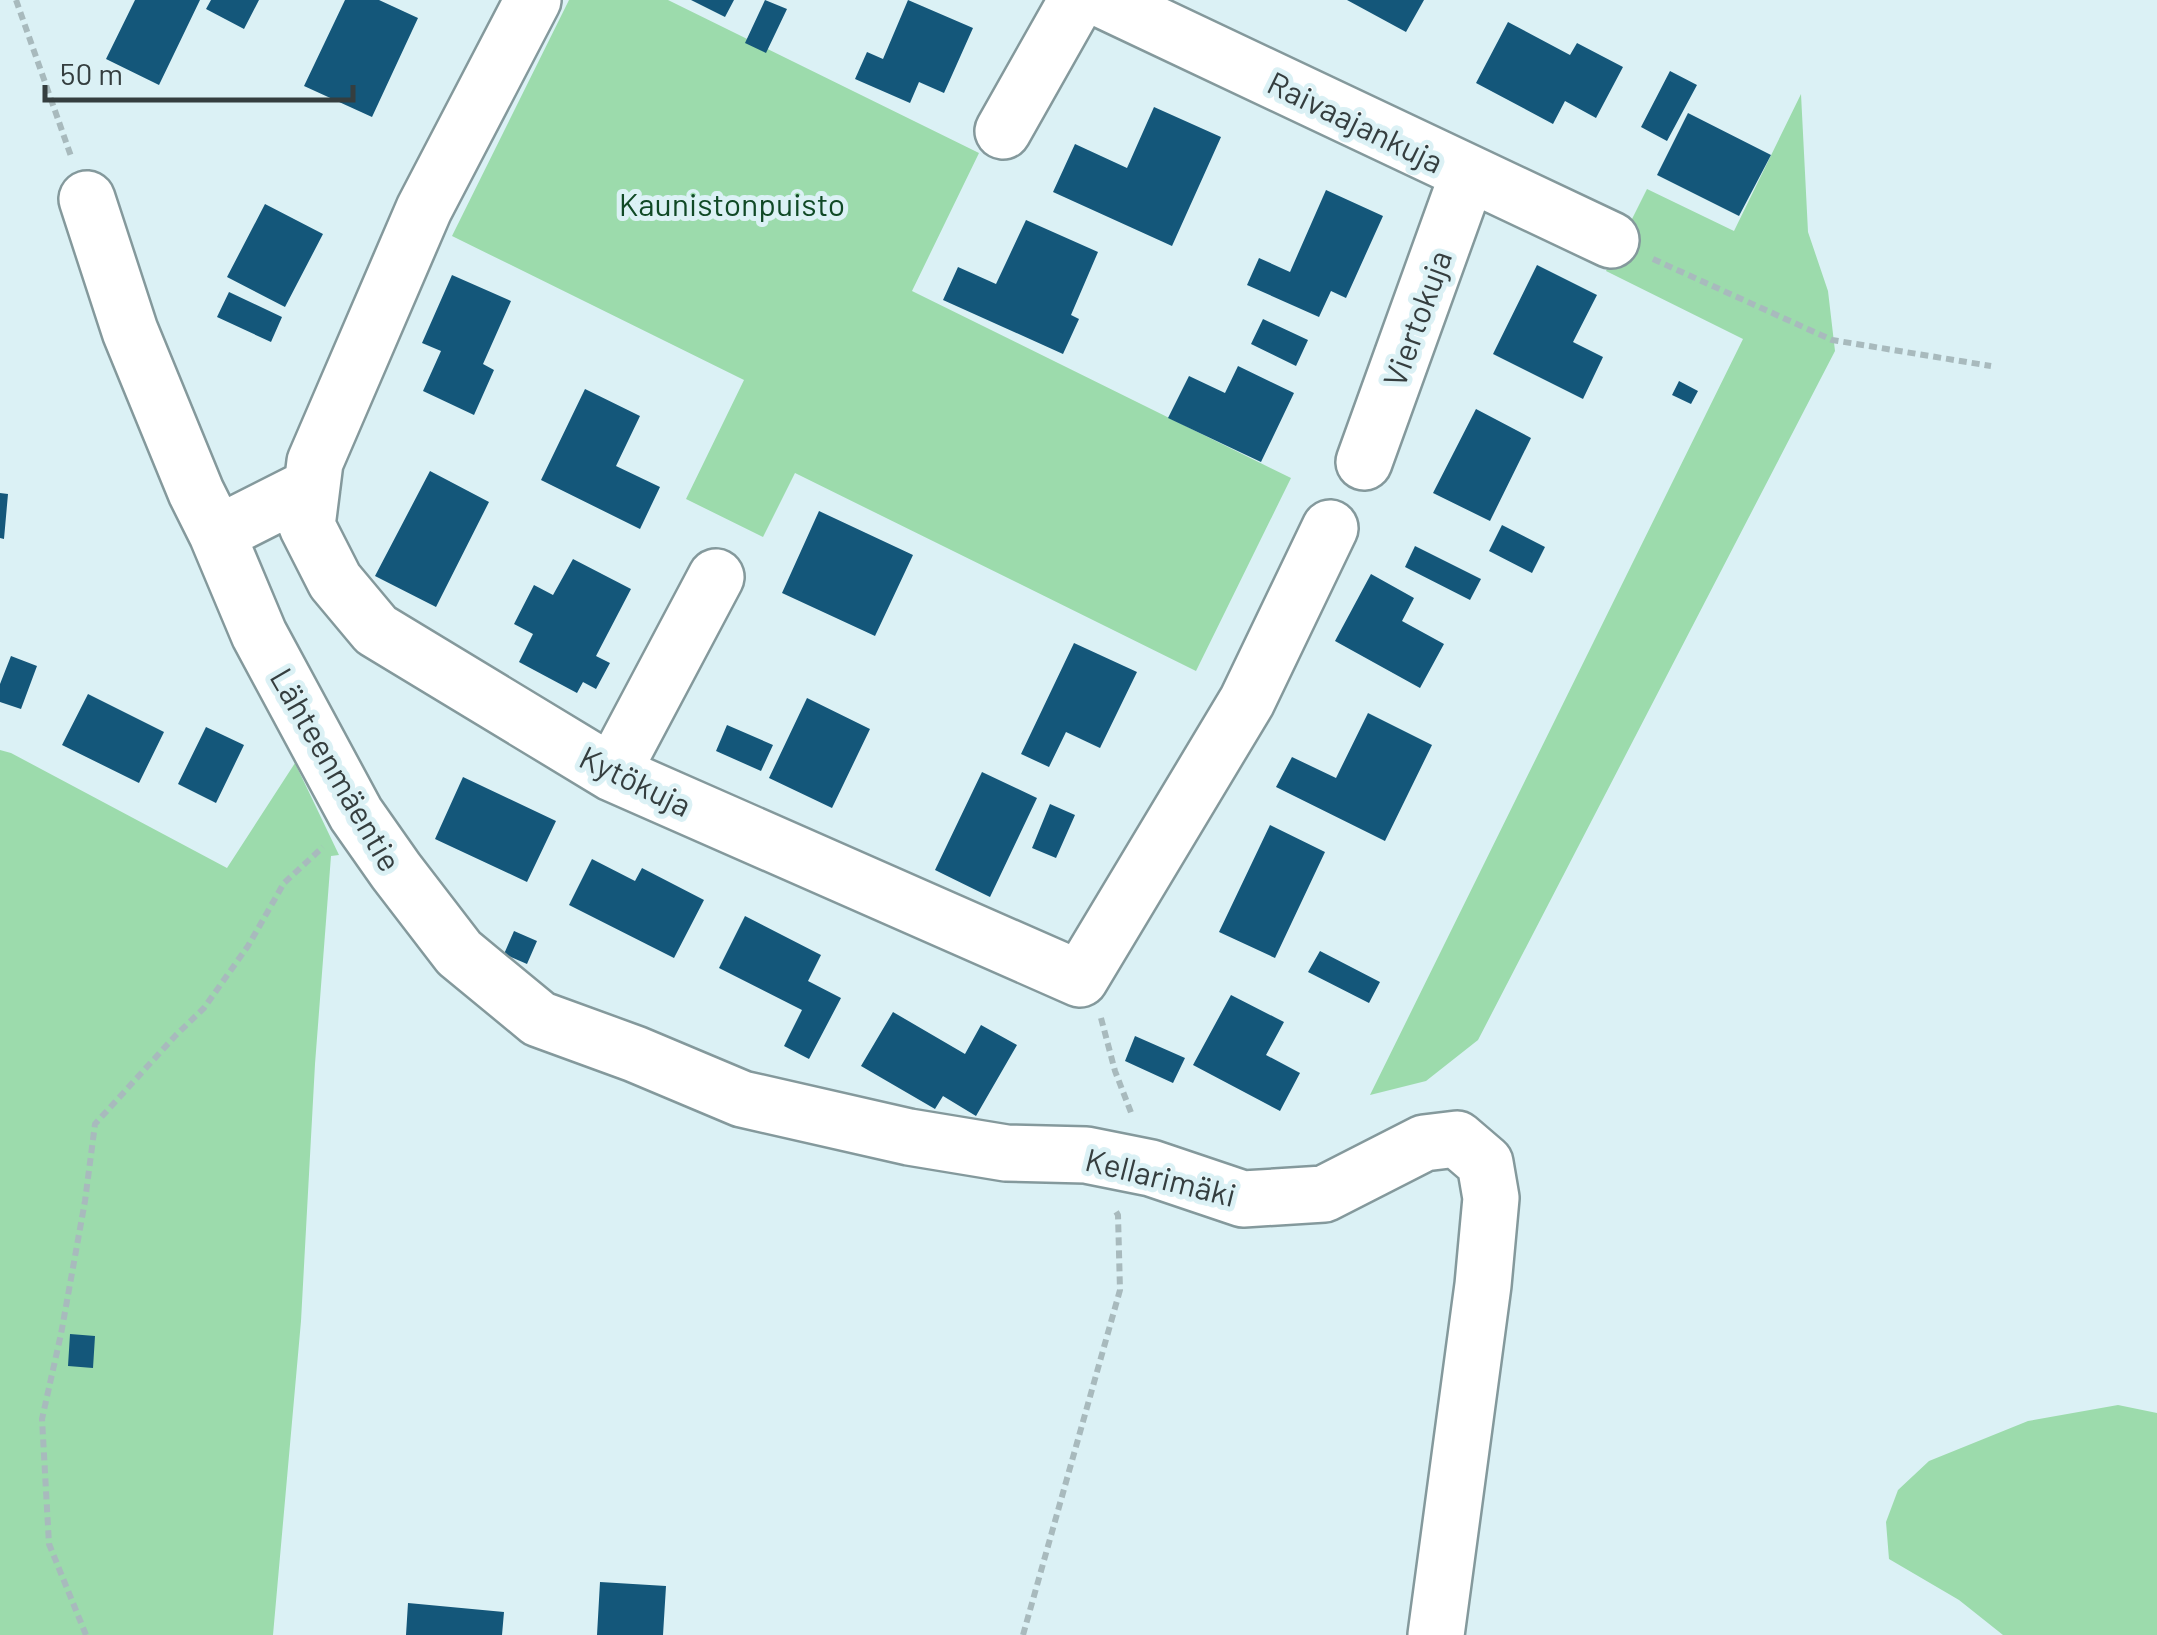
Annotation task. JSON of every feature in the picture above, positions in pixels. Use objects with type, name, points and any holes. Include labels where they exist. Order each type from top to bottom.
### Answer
[{"type":"street","name":"Kytökuja","points":[[533,0],[424,209],[316,462],[307,526],[335,581],[376,630],[612,773],[1080,979]]},
{"type":"street","points":[[1003,131],[1077,0]]},
{"type":"street","name":"Raivaajankuja","points":[[1103,0],[1611,240]]},
{"type":"street","name":"Viertokuja","points":[[1364,462],[1468,174]]},
{"type":"street","name":"Lähteenmäentie","points":[[86,199],[130,330],[196,492],[259,634],[356,814],[458,954],[540,1019]]},
{"type":"street","points":[[217,534],[312,486]]},
{"type":"street","points":[[1080,979],[1247,701],[1330,528]]},
{"type":"street","points":[[612,773],[716,576]]},
{"type":"street","name":"Kellarimäki","points":[[540,1019],[742,1099],[909,1137],[986,1150],[1086,1155],[1151,1168],[1243,1198],[1324,1194],[1424,1142],[1457,1139],[1485,1163],[1491,1198],[1436,1635]]},
{"type":"path","points":[[16,0],[86,199]]},
{"type":"path","points":[[1611,240],[1832,340],[1991,366]]},
{"type":"path","points":[[86,1635],[50,1544],[42,1419],[85,1201],[95,1124],[204,1008],[248,946],[284,883],[356,814]]},
{"type":"path","points":[[1080,979],[1103,1022],[1115,1071],[1151,1168]]},
{"type":"path","points":[[1022,1635],[1120,1290],[1118,1215],[1086,1155]]},
{"type":"green space","name":"Kaunistonpuisto","points":[[569,0],[668,0],[979,153],[912,291],[1291,478],[1196,671],[795,473],[763,537],[686,499],[744,380],[452,236]]},
{"type":"green space","points":[[1801,94],[1808,232],[1828,291],[1835,351],[1478,1040],[1426,1081],[1370,1095],[1743,339],[1606,271],[1647,189],[1734,231]]},
{"type":"green space","points":[[0,750],[227,868],[295,763],[339,855],[331,856],[301,1321],[273,1635],[0,1635]]},
{"type":"green space","points":[[2118,1405],[2157,1413],[2157,1635],[2003,1635],[1959,1600],[1889,1559],[1886,1522],[1898,1490],[1929,1461],[2028,1421]]},
{"type":"building","points":[[135,0],[200,0],[159,85],[106,59]]},
{"type":"building","points":[[211,0],[259,0],[244,29],[206,9]]},
{"type":"building","points":[[345,0],[379,0],[418,18],[372,117],[304,86]]},
{"type":"building","points":[[691,0],[734,0],[725,17]]},
{"type":"building","points":[[765,0],[787,9],[766,53],[745,43]]},
{"type":"building","points":[[908,0],[973,28],[944,93],[919,82],[910,103],[855,79],[867,52],[883,59]]},
{"type":"building","points":[[1347,0],[1424,0],[1406,32]]},
{"type":"building","points":[[1508,22],[1570,55],[1577,43],[1623,67],[1596,118],[1565,101],[1553,124],[1476,83]]},
{"type":"building","points":[[1670,71],[1697,85],[1667,141],[1641,127]]},
{"type":"building","points":[[1154,107],[1221,137],[1172,246],[1053,192],[1075,144],[1127,168]]},
{"type":"building","points":[[1688,113],[1771,155],[1739,216],[1657,175]]},
{"type":"building","points":[[1326,190],[1383,216],[1346,298],[1331,291],[1319,317],[1247,285],[1259,258],[1290,272]]},
{"type":"building","points":[[265,204],[323,234],[285,307],[227,277]]},
{"type":"building","points":[[1026,220],[1098,252],[1071,315],[1079,319],[1063,354],[943,300],[958,267],[996,284]]},
{"type":"building","points":[[1537,265],[1597,295],[1573,342],[1603,357],[1583,399],[1493,354]]},
{"type":"building","points":[[452,275],[511,301],[483,364],[494,370],[474,415],[423,391],[441,351],[422,343]]},
{"type":"building","points":[[229,292],[282,317],[271,342],[217,317]]},
{"type":"building","points":[[1263,319],[1308,340],[1296,366],[1251,344]]},
{"type":"building","points":[[1238,366],[1294,393],[1261,462],[1168,418],[1189,376],[1225,393]]},
{"type":"building","points":[[1679,381],[1698,391],[1691,404],[1672,395]]},
{"type":"building","points":[[585,389],[640,416],[616,466],[660,487],[640,529],[541,480]]},
{"type":"building","points":[[1476,409],[1531,438],[1490,521],[1433,493]]},
{"type":"building","points":[[430,471],[489,502],[436,607],[375,576]]},
{"type":"building","points":[[0,493],[8,494],[4,539],[0,538]]},
{"type":"building","points":[[819,511],[913,555],[875,636],[782,593]]},
{"type":"building","points":[[1502,525],[1545,547],[1532,573],[1489,551]]},
{"type":"building","points":[[1415,546],[1481,579],[1470,600],[1405,567]]},
{"type":"building","points":[[573,559],[631,589],[596,656],[610,663],[596,689],[583,682],[577,693],[519,662],[533,634],[514,624],[534,585],[553,595]]},
{"type":"building","points":[[1371,574],[1414,598],[1402,621],[1444,644],[1420,688],[1335,641]]},
{"type":"building","points":[[1074,643],[1137,672],[1100,748],[1066,732],[1049,767],[1021,754]]},
{"type":"building","points":[[11,656],[37,666],[21,709],[0,702],[0,684]]},
{"type":"building","points":[[88,694],[164,732],[139,783],[62,745]]},
{"type":"building","points":[[807,698],[870,729],[832,808],[769,778]]},
{"type":"building","points":[[1368,713],[1432,745],[1385,841],[1276,787],[1292,757],[1336,778]]},
{"type":"building","points":[[727,725],[773,745],[761,771],[716,751]]},
{"type":"building","points":[[206,727],[244,745],[216,803],[178,784]]},
{"type":"building","points":[[982,772],[1037,798],[990,897],[935,870]]},
{"type":"building","points":[[463,777],[556,821],[527,882],[435,839]]},
{"type":"building","points":[[1050,804],[1075,815],[1056,858],[1032,848]]},
{"type":"building","points":[[1270,825],[1325,852],[1275,958],[1219,932]]},
{"type":"building","points":[[592,859],[635,881],[642,868],[704,900],[674,958],[569,905]]},
{"type":"building","points":[[745,916],[821,955],[808,981],[841,998],[809,1059],[784,1046],[802,1010],[719,968]]},
{"type":"building","points":[[514,931],[537,941],[527,964],[504,954]]},
{"type":"building","points":[[1320,951],[1380,982],[1369,1003],[1308,972]]},
{"type":"building","points":[[1231,995],[1284,1022],[1266,1055],[1300,1073],[1280,1111],[1193,1065]]},
{"type":"building","points":[[893,1012],[965,1054],[981,1025],[1017,1045],[976,1116],[943,1096],[935,1109],[861,1066]]},
{"type":"building","points":[[1135,1036],[1185,1058],[1173,1083],[1125,1061]]},
{"type":"building","points":[[70,1334],[95,1336],[93,1368],[68,1366]]},
{"type":"building","points":[[600,1582],[666,1586],[663,1635],[597,1635]]},
{"type":"building","points":[[408,1603],[504,1612],[502,1635],[406,1635]]}]
